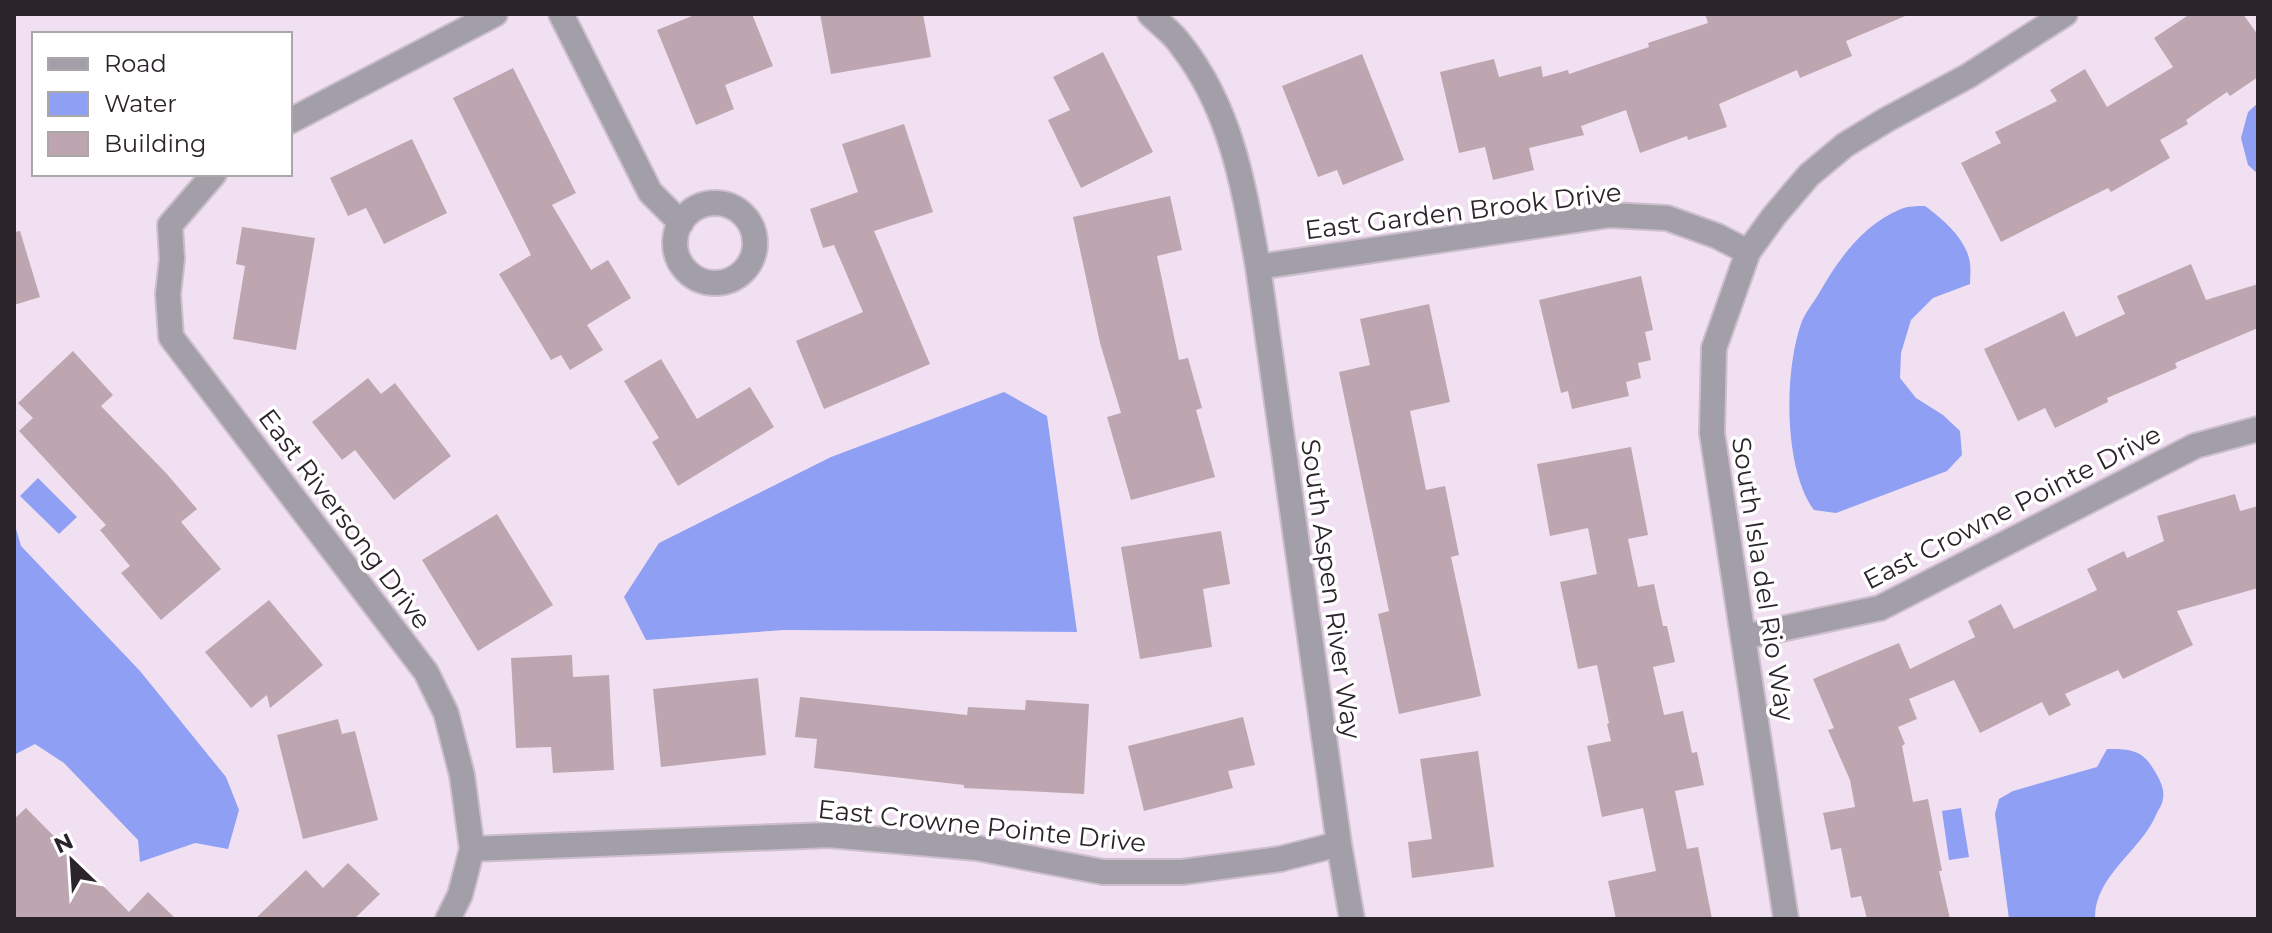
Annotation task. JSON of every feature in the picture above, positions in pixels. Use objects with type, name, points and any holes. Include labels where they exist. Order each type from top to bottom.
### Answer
[{"type":"street","points":[[292,120],[495,14]]},
{"type":"street","points":[[561,14],[650,192],[681,223]]},
{"type":"street","points":[[1150,14],[1181,44],[1207,85],[1228,130],[1243,183],[1258,267]]},
{"type":"street","points":[[1748,252],[1809,175],[1845,145],[1968,76],[2065,14]]},
{"type":"street","name":"East Riversong Drive","points":[[212,176],[170,225],[172,259],[168,294],[171,337],[426,672],[446,713],[462,775],[472,849],[460,895],[448,919]]},
{"type":"street","name":"East Garden Brook Drive","points":[[1258,267],[1610,215],[1667,218],[1717,236],[1748,252]]},
{"type":"street","name":"South Isla del Rio Way","points":[[1748,252],[1714,348],[1712,433],[1786,919]]},
{"type":"street","name":"South Aspen River Way","points":[[1258,267],[1352,919]]},
{"type":"street","name":"East Crowne Pointe Drive","points":[[1743,637],[1880,608],[2195,446],[2258,429]]},
{"type":"street","name":"East Crowne Pointe Drive","points":[[472,849],[829,835],[977,848],[1103,872],[1182,872],[1280,859],[1339,844]]},
{"type":"water","points":[[2258,103],[2258,174],[2248,165],[2241,138],[2248,112]]},
{"type":"water","points":[[1925,206],[1946,224],[1964,246],[1970,263],[1970,284],[1933,298],[1911,320],[1901,353],[1900,378],[1916,398],[1943,415],[1960,431],[1962,455],[1947,471],[1836,513],[1814,510],[1797,470],[1790,418],[1792,365],[1802,321],[1834,269],[1863,234],[1901,209]]},
{"type":"water","points":[[1004,392],[1047,416],[1077,632],[784,630],[646,640],[624,597],[659,543],[831,457]]},
{"type":"water","points":[[38,478],[77,517],[59,534],[20,496]]},
{"type":"water","points":[[14,522],[21,546],[140,671],[226,777],[239,810],[228,849],[195,843],[140,862],[138,840],[64,763],[35,744],[14,755]]},
{"type":"water","points":[[2107,749],[2140,754],[2158,776],[2163,800],[2149,828],[2102,890],[2095,919],[2009,919],[1995,814],[1999,799],[2013,791],[2097,767]]},
{"type":"water","points":[[1961,808],[1969,857],[1949,860],[1942,811]]},
{"type":"building","points":[[697,14],[752,14],[773,66],[725,85],[734,109],[696,125],[657,30]]},
{"type":"building","points":[[820,14],[923,14],[931,57],[831,74]]},
{"type":"building","points":[[1705,14],[1910,14],[1846,41],[1852,56],[1800,78],[1797,70],[1719,104],[1727,127],[1688,140],[1687,136],[1640,153],[1626,110],[1581,126],[1584,135],[1529,148],[1534,170],[1493,180],[1485,147],[1459,153],[1440,72],[1494,59],[1499,77],[1541,66],[1543,77],[1568,70],[1569,74],[1708,23]]},
{"type":"building","points":[[2190,14],[2243,14],[2258,35],[2258,77],[2230,96],[2227,92],[2186,120],[2188,124],[2160,140],[2170,158],[2111,192],[2108,188],[2001,242],[1961,163],[2001,143],[1995,132],[2057,101],[2050,90],[2085,69],[2107,107],[2173,67],[2154,38]]},
{"type":"building","points":[[1103,52],[1153,152],[1081,188],[1048,120],[1070,110],[1053,77]]},
{"type":"building","points":[[1362,54],[1404,160],[1343,185],[1337,170],[1318,177],[1282,86]]},
{"type":"building","points":[[513,68],[576,193],[552,205],[591,270],[608,260],[631,298],[587,325],[603,350],[570,370],[561,355],[551,360],[499,274],[531,255],[453,98]]},
{"type":"building","points":[[904,124],[933,212],[874,231],[930,364],[824,409],[796,341],[863,312],[834,245],[823,248],[810,209],[858,192],[842,144]]},
{"type":"building","points":[[412,139],[447,213],[384,244],[366,208],[348,216],[330,178]]},
{"type":"building","points":[[1170,196],[1182,250],[1157,256],[1179,360],[1188,358],[1202,408],[1196,410],[1215,477],[1131,500],[1107,417],[1121,413],[1100,343],[1073,217]]},
{"type":"building","points":[[242,227],[315,238],[296,350],[233,339],[245,266],[236,264]]},
{"type":"building","points":[[20,231],[40,297],[14,305],[14,232]]},
{"type":"building","points":[[2191,264],[2206,300],[2258,284],[2258,328],[2175,363],[2177,368],[2107,398],[2108,402],[2055,428],[2045,408],[2018,421],[1984,349],[2064,311],[2076,337],[2125,314],[2117,296]]},
{"type":"building","points":[[1641,276],[1653,330],[1645,332],[1651,360],[1638,363],[1641,378],[1626,382],[1629,396],[1572,409],[1568,391],[1561,393],[1539,300]]},
{"type":"building","points":[[1429,304],[1450,402],[1410,411],[1426,490],[1445,486],[1459,555],[1451,557],[1481,696],[1399,714],[1378,614],[1389,611],[1339,372],[1370,365],[1360,319]]},
{"type":"building","points":[[73,351],[113,395],[101,406],[197,509],[181,522],[221,569],[161,620],[121,573],[130,566],[100,530],[106,525],[19,431],[33,418],[18,403]]},
{"type":"building","points":[[661,359],[697,419],[750,387],[774,427],[678,486],[652,442],[659,438],[624,381]]},
{"type":"building","points":[[368,378],[381,394],[395,383],[451,456],[394,500],[355,450],[342,460],[312,422]]},
{"type":"building","points":[[1631,447],[1648,535],[1628,539],[1638,587],[1654,584],[1675,662],[1653,667],[1664,715],[1683,711],[1692,753],[1697,752],[1704,785],[1675,791],[1687,849],[1698,847],[1712,919],[1616,919],[1608,881],[1656,871],[1643,808],[1602,817],[1587,746],[1611,741],[1609,723],[1597,665],[1578,669],[1560,582],[1597,574],[1588,528],[1550,536],[1537,464]]},
{"type":"building","points":[[2235,494],[2240,511],[2258,506],[2258,588],[2177,611],[2193,645],[2123,679],[2118,670],[2065,694],[2071,705],[2049,716],[2042,702],[1980,733],[1954,680],[1909,699],[1917,719],[1898,727],[1905,744],[1902,746],[1913,802],[1928,799],[1950,919],[1867,919],[1861,896],[1851,898],[1841,848],[1831,850],[1823,813],[1855,807],[1850,780],[1828,730],[1834,728],[1813,679],[1899,643],[1910,669],[1975,637],[1968,621],[2001,604],[2014,629],[2097,590],[2087,569],[2124,551],[2127,558],[2164,541],[2157,516]]},
{"type":"building","points":[[497,514],[553,605],[478,651],[422,560]]},
{"type":"building","points":[[1221,531],[1230,584],[1203,589],[1212,647],[1140,659],[1121,547]]},
{"type":"building","points":[[269,600],[323,665],[270,708],[267,695],[251,708],[205,652]]},
{"type":"building","points":[[572,655],[573,677],[609,675],[614,770],[553,773],[551,747],[516,748],[511,658]]},
{"type":"building","points":[[758,678],[766,755],[661,767],[653,689]]},
{"type":"building","points":[[800,697],[967,715],[968,707],[1025,710],[1026,700],[1089,704],[1084,794],[964,788],[964,785],[814,768],[817,739],[795,737]]},
{"type":"building","points":[[1243,717],[1255,765],[1228,771],[1233,788],[1144,811],[1128,746]]},
{"type":"building","points":[[338,719],[342,734],[355,731],[378,820],[303,839],[277,735]]},
{"type":"building","points":[[1478,751],[1494,867],[1412,878],[1408,842],[1432,839],[1420,759]]},
{"type":"building","points":[[26,808],[129,912],[148,892],[176,919],[14,919],[14,819]]},
{"type":"building","points":[[348,863],[380,894],[354,919],[255,919],[306,870],[323,888]]}]
